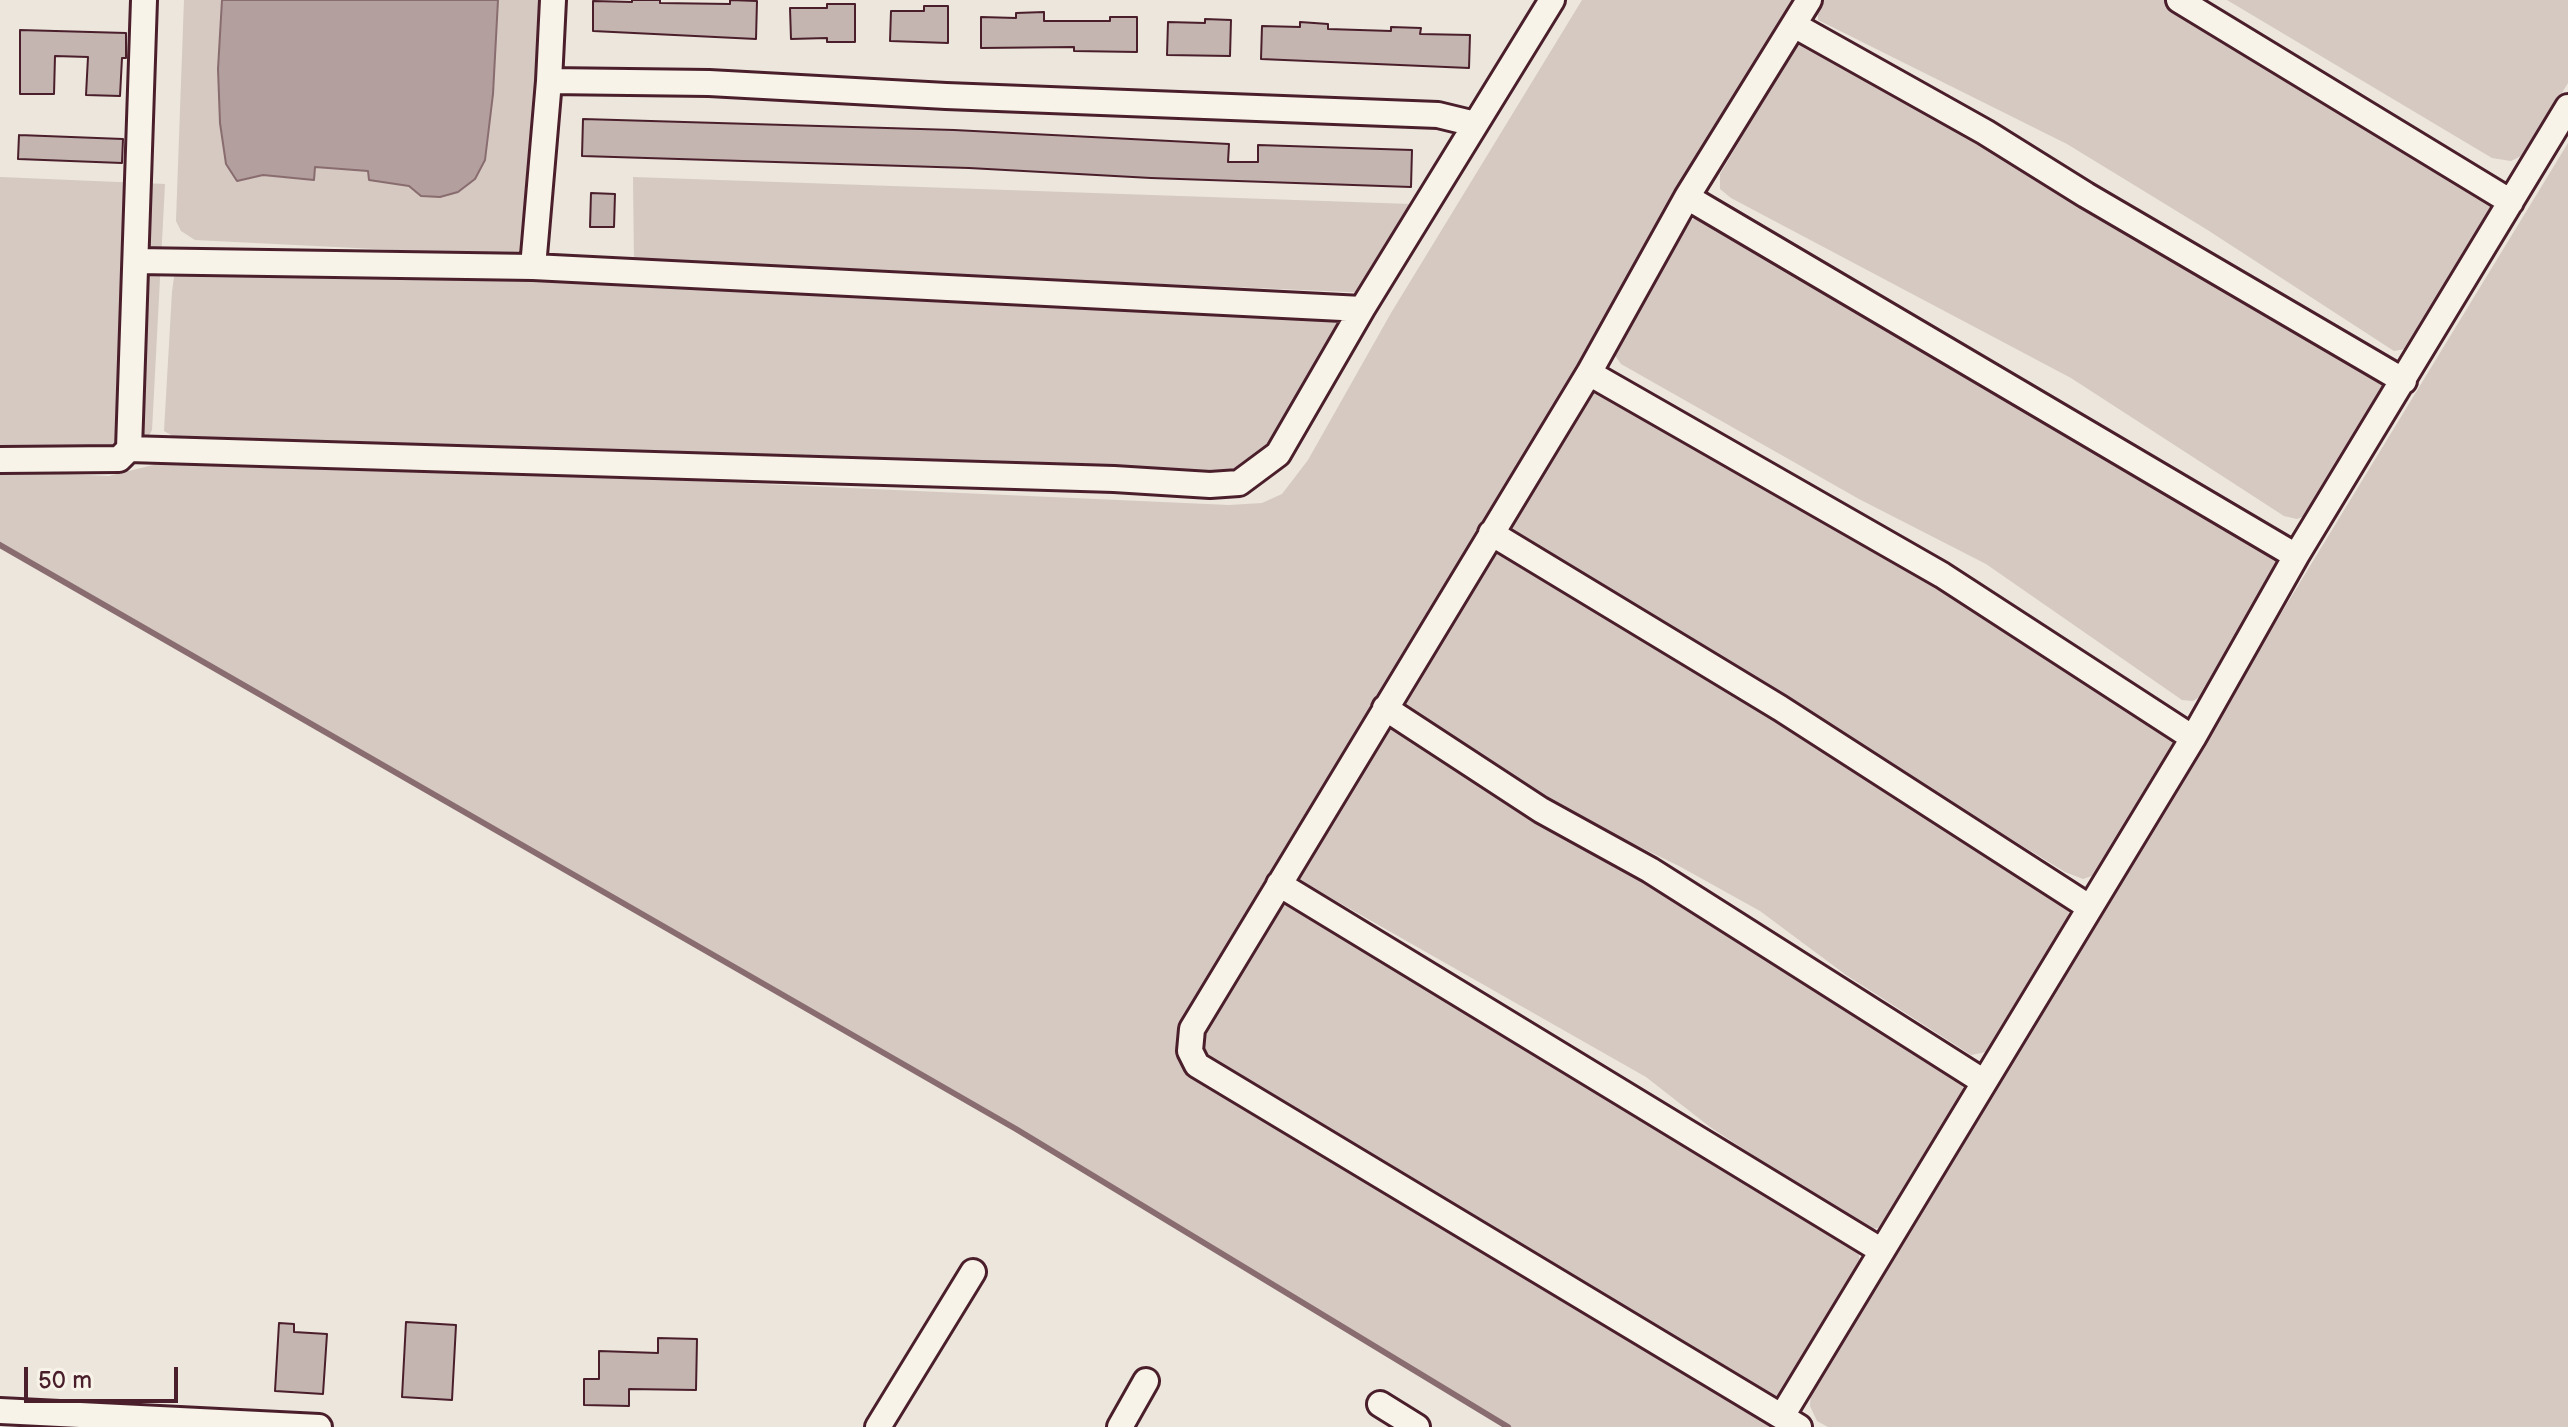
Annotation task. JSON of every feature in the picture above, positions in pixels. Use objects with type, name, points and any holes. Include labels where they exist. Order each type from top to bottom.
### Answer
[{"type":"street","points":[[0,460],[119,459],[129,449],[144,0]]},
{"type":"street","points":[[533,267],[553,0]]},
{"type":"street","points":[[129,449],[1114,479],[1210,485],[1239,483],[1278,454],[1362,309],[1552,0]]},
{"type":"street","points":[[1809,0],[1687,197],[1589,373],[1192,1029],[1190,1051],[1197,1065],[1790,1422],[1882,1251],[2193,738],[2296,556],[2568,107]]},
{"type":"street","points":[[2179,0],[2511,202]]},
{"type":"street","points":[[1794,25],[1985,132],[2404,381]]},
{"type":"street","points":[[549,81],[709,83],[946,96],[1438,115],[1475,124]]},
{"type":"street","points":[[1687,197],[2296,556]]},
{"type":"street","points":[[136,261],[533,267],[1362,309]]},
{"type":"street","points":[[1589,373],[1942,575],[2193,738]]},
{"type":"street","points":[[1491,533],[1780,708],[2089,907]]},
{"type":"street","points":[[1385,708],[1541,810],[1650,870],[1984,1082]]},
{"type":"street","points":[[1279,884],[1882,1251]]},
{"type":"street","points":[[878,1427],[973,1272]]},
{"type":"street","points":[[1120,1427],[1146,1381]]},
{"type":"street","points":[[1380,1404],[1417,1427]]},
{"type":"street","points":[[0,1411],[42,1420],[319,1427]]},
{"type":"shaded area","points":[[184,0],[222,0],[218,69],[220,123],[226,164],[237,180],[263,175],[314,180],[314,167],[369,171],[369,180],[409,186],[421,196],[485,160],[493,94],[498,0],[553,0],[529,252],[516,256],[195,240],[181,231],[176,221]]},
{"type":"shaded area","points":[[222,0],[498,0],[493,94],[485,160],[475,179],[458,192],[440,197],[421,196],[409,186],[369,180],[368,171],[315,167],[314,180],[263,175],[237,181],[226,164],[220,123],[218,69]]},
{"type":"shaded area","points":[[1582,0],[1798,0],[1420,629],[1182,1033],[1181,1057],[1782,1427],[1508,1427],[1016,1129],[0,545],[0,471],[109,476],[181,458],[1229,505],[1262,503],[1282,494],[1308,460],[1391,313]]},
{"type":"shaded area","points":[[1823,0],[2196,0],[2498,204],[2410,348],[2394,351],[2206,229],[2067,144],[1818,20],[1818,8]]},
{"type":"shaded area","points":[[2227,0],[2568,0],[2568,83],[2525,154],[2511,161],[2492,158]]},
{"type":"shaded area","points":[[1806,40],[2385,374],[2388,389],[2309,514],[2297,519],[2284,516],[2071,378],[1731,198],[1720,189],[1720,174],[1795,48]]},
{"type":"shaded area","points":[[2568,143],[2568,1427],[1828,1427],[1817,1421],[1810,1406],[1811,1391],[1991,1089]]},
{"type":"shaded area","points":[[0,177],[165,184],[152,430],[145,443],[117,454],[0,451]]},
{"type":"shaded area","points":[[633,177],[1439,205],[1387,291],[1371,293],[634,261]]},
{"type":"shaded area","points":[[1704,211],[2272,538],[2283,567],[2204,694],[2193,701],[2182,700],[1986,564],[1859,499],[1621,364],[1614,354],[1614,344],[1691,221]]},
{"type":"shaded area","points":[[182,264],[1359,310],[1368,324],[1294,454],[1280,469],[1261,480],[1226,485],[189,439],[164,431],[172,292],[174,277]]},
{"type":"shaded area","points":[[1596,387],[1943,571],[2177,740],[2097,874],[2083,879],[2065,872],[1516,536],[1509,527],[1588,394]]},
{"type":"shaded area","points":[[1501,552],[1512,555],[2068,904],[2069,919],[1986,1052],[1971,1055],[1846,975],[1760,911],[1679,866],[1545,801],[1407,708],[1402,698],[1490,555]]},
{"type":"shaded area","points":[[1390,726],[1539,825],[1665,893],[1962,1082],[1964,1097],[1893,1213],[1880,1228],[1865,1229],[1710,1127],[1646,1077],[1294,877]]},
{"type":"shaded area","points":[[1283,899],[1848,1242],[1859,1254],[1860,1268],[1780,1397],[1765,1396],[1209,1061],[1200,1047],[1200,1033]]},
{"type":"building","points":[[730,0],[757,1],[756,39],[593,31],[593,1],[730,4]]},
{"type":"building","points":[[827,4],[855,4],[855,42],[827,42],[827,38],[791,39],[790,8],[827,8]]},
{"type":"building","points":[[924,6],[948,6],[948,43],[890,41],[891,11],[924,11]]},
{"type":"building","points":[[1044,12],[1044,21],[1110,21],[1110,17],[1137,17],[1137,52],[1074,51],[1074,47],[981,48],[981,17],[1016,18],[1016,13]]},
{"type":"building","points":[[1205,19],[1231,20],[1230,56],[1167,55],[1168,22],[1205,23]]},
{"type":"building","points":[[1300,22],[1328,24],[1328,29],[1391,31],[1391,27],[1421,28],[1420,34],[1470,35],[1469,68],[1261,59],[1262,26],[1300,27]]},
{"type":"building","points":[[20,30],[126,33],[120,96],[86,95],[88,57],[55,56],[54,94],[20,94]]},
{"type":"building","points":[[583,119],[954,130],[1229,144],[1228,162],[1258,162],[1258,145],[1412,150],[1411,187],[969,168],[582,156]]},
{"type":"building","points":[[19,135],[123,139],[122,163],[18,159]]},
{"type":"building","points":[[591,193],[615,194],[614,227],[590,227]]},
{"type":"building","points":[[406,1322],[456,1325],[452,1400],[402,1397]]},
{"type":"building","points":[[279,1323],[294,1324],[294,1332],[327,1334],[323,1394],[275,1391]]},
{"type":"building","points":[[658,1338],[697,1339],[696,1390],[629,1389],[629,1406],[584,1405],[584,1379],[599,1379],[599,1351],[658,1353]]},
{"type":"waterway","points":[[0,545],[1016,1129],[1508,1427]]}]
